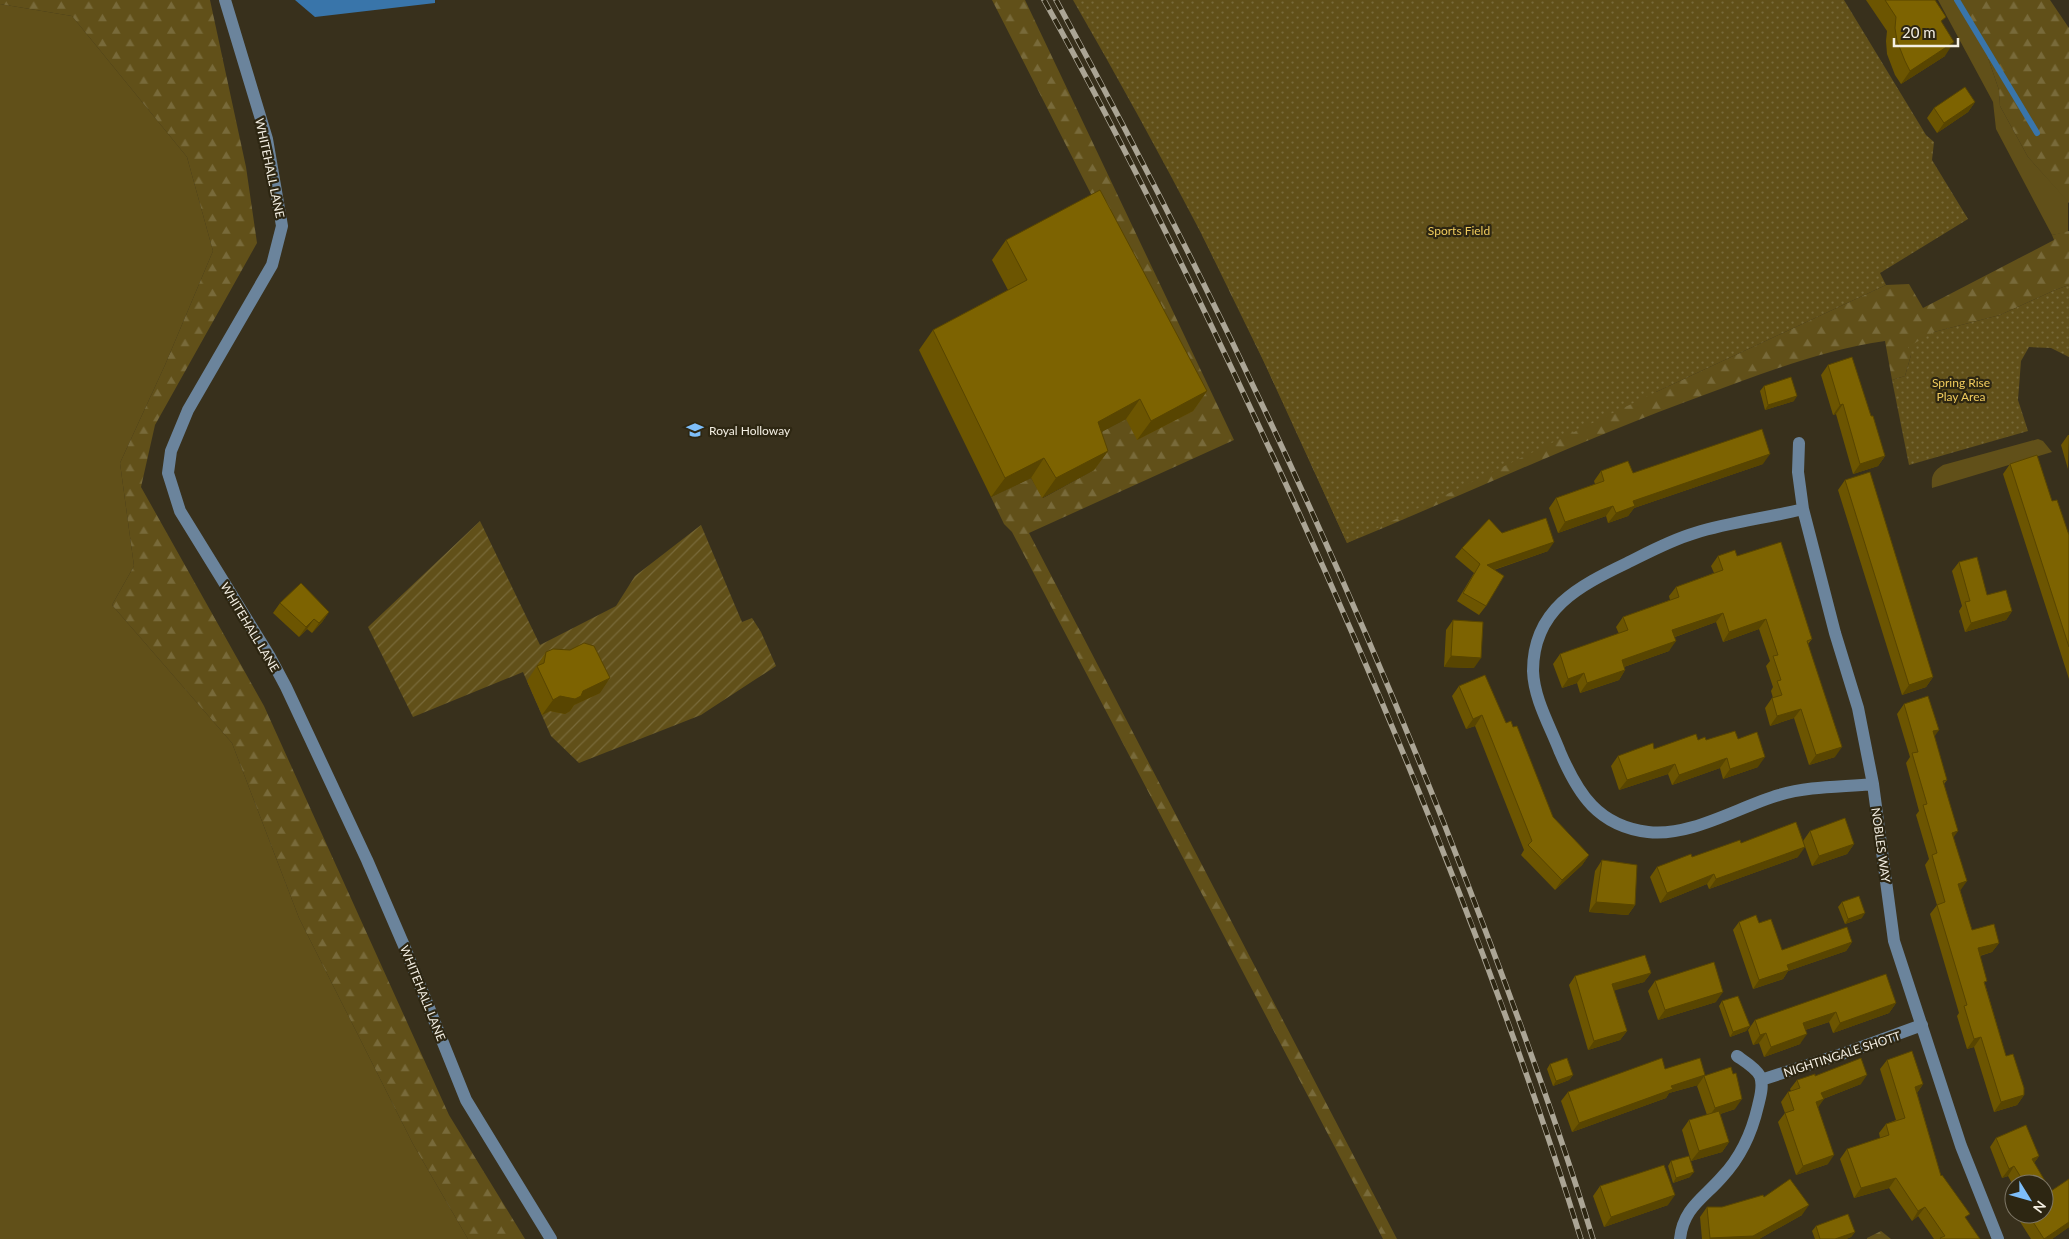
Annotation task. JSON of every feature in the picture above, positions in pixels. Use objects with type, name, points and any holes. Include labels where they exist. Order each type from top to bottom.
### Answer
[{"type":"street","name":"WHITEHALL LANE","points":[[225,0],[267,139],[282,226],[272,265],[188,410],[171,452],[168,473],[180,511],[270,657],[286,687],[367,860],[405,948],[466,1100],[551,1239]]},
{"type":"street","name":"NOBLES WAY","points":[[1800,443],[1798,472],[1802,509],[1835,633],[1858,708],[1873,784],[1894,941],[1961,1146],[1998,1239]]},
{"type":"street","points":[[1802,509],[1695,533],[1663,545],[1583,584],[1558,605],[1538,636],[1534,670],[1535,690],[1575,786],[1596,810],[1612,820],[1629,827],[1660,832],[1684,830],[1780,795],[1873,784]]},
{"type":"street","name":"NIGHTINGALE SHOTT","points":[[1761,1080],[1908,1032],[1922,1025]]},
{"type":"street","points":[[1680,1239],[1684,1222],[1694,1204],[1722,1178],[1746,1141],[1756,1115],[1762,1092],[1761,1080],[1759,1074],[1737,1056]]},
{"type":"green space","points":[[0,0],[210,0],[246,167],[257,243],[155,425],[141,487],[264,706],[449,1115],[525,1239],[468,1239],[413,1144],[299,918],[232,743],[112,605],[134,566],[120,463],[165,365],[213,251],[187,157],[72,16],[0,4]]},
{"type":"green space","points":[[992,0],[1025,0],[1234,440],[1029,533],[1397,1239],[1383,1239],[1012,532],[1004,524],[991,497],[1031,478],[1043,498],[1094,470],[1084,441],[1126,419],[1092,196]]},
{"type":"green space","name":"Sports Field","points":[[1073,0],[1844,0],[1926,135],[1934,142],[1932,160],[1968,219],[1880,273],[1886,285],[1656,392],[1347,543],[1240,311],[1187,205]]},
{"type":"green space","points":[[1938,0],[1959,0],[1985,49],[1999,90],[2000,106],[2028,157],[2068,201],[2068,232],[2052,235],[1996,129],[1993,102]]},
{"type":"green space","points":[[1959,0],[2050,0],[2069,28],[2069,203],[2028,157],[2000,106],[1999,90],[1985,49]]},
{"type":"green space","points":[[0,4],[72,16],[187,157],[213,251],[165,365],[120,463],[134,566],[112,605],[232,743],[299,918],[413,1144],[468,1239],[0,1239]]},
{"type":"green space","points":[[2069,231],[2069,285],[2000,315],[1934,332],[1911,355],[1905,376],[1892,380],[1885,341],[1840,350],[1793,363],[1659,412],[1569,448],[1347,543],[1264,362],[1202,235],[1656,392],[1886,285],[1909,284],[1923,308],[2054,240],[2052,235]]},
{"type":"green space","name":"Spring Rise Play Area","points":[[2069,285],[2069,357],[2051,348],[2029,347],[2021,361],[2018,400],[2028,431],[1909,465],[1892,380],[1905,376],[1911,355],[1908,347],[1934,332],[2000,315]]},
{"type":"green space","points":[[2038,439],[2043,441],[2052,452],[1932,488],[1933,474],[1943,465]]},
{"type":"green space","points":[[480,521],[540,645],[616,606],[635,576],[701,525],[742,622],[752,618],[761,632],[776,666],[701,715],[579,763],[551,736],[523,672],[413,717],[368,627]]},
{"type":"green space","points":[[1881,1231],[1891,1239],[1867,1239],[1867,1238]]},
{"type":"water","points":[[295,0],[435,0],[435,3],[315,17]]},
{"type":"building","points":[[1885,0],[1935,0],[1946,17],[1941,21],[1954,42],[1910,71],[1897,41],[1896,17]]},
{"type":"building","points":[[1965,87],[1975,102],[1944,123],[1934,108]]},
{"type":"building","points":[[1100,190],[1207,391],[1151,421],[1140,399],[1098,422],[1108,451],[1056,478],[1044,458],[1005,478],[933,330],[1027,280],[1006,240]]},
{"type":"building","points":[[1852,357],[1885,456],[1860,464],[1843,404],[1840,405],[1828,365]]},
{"type":"building","points":[[1791,377],[1797,396],[1768,405],[1764,386]]},
{"type":"building","points":[[1762,429],[1770,454],[1633,501],[1635,506],[1616,513],[1613,506],[1565,522],[1556,498],[1604,481],[1601,471],[1628,461],[1633,473]]},
{"type":"building","points":[[2037,455],[2052,501],[2057,500],[2069,535],[2069,647],[2010,464]]},
{"type":"building","points":[[1870,472],[1933,677],[1909,685],[1845,480]]},
{"type":"building","points":[[1546,518],[1554,542],[1487,565],[1504,576],[1486,606],[1463,593],[1480,564],[1462,548],[1489,519],[1502,533]]},
{"type":"building","points":[[1781,542],[1812,639],[1807,641],[1842,747],[1816,755],[1801,709],[1777,716],[1772,698],[1782,695],[1777,681],[1781,680],[1773,656],[1778,655],[1766,619],[1729,632],[1723,613],[1672,630],[1676,641],[1622,660],[1625,670],[1587,683],[1584,673],[1568,679],[1560,654],[1628,630],[1623,617],[1679,597],[1676,587],[1723,570],[1718,556],[1735,550],[1737,556]]},
{"type":"building","points":[[1977,557],[1987,595],[2006,590],[2012,611],[1971,623],[1965,602],[1970,601],[1959,562]]},
{"type":"building","points":[[301,583],[329,612],[319,623],[314,619],[306,627],[280,603]]},
{"type":"building","points":[[1453,620],[1483,622],[1481,658],[1451,656]]},
{"type":"building","points":[[584,643],[594,646],[610,678],[583,691],[581,696],[575,699],[560,696],[553,700],[537,666],[544,663],[546,652],[553,649],[570,650]]},
{"type":"building","points":[[1485,675],[1506,723],[1511,721],[1513,727],[1517,726],[1553,817],[1589,855],[1562,880],[1528,845],[1532,841],[1482,715],[1473,719],[1459,686]]},
{"type":"building","points":[[1928,696],[1939,730],[1933,731],[1947,780],[1943,781],[1958,831],[1952,833],[1967,881],[1958,884],[1972,930],[1994,924],[1999,943],[1978,948],[1987,981],[1984,982],[2006,1056],[2013,1054],[2024,1088],[2024,1095],[2001,1102],[1981,1037],[1974,1039],[1964,1006],[1967,1005],[1937,905],[1945,902],[1932,855],[1937,853],[1923,805],[1927,804],[1912,753],[1918,752],[1904,704]]},
{"type":"building","points":[[1735,731],[1738,739],[1757,732],[1765,757],[1730,769],[1727,758],[1679,775],[1675,764],[1627,780],[1618,756],[1653,743],[1654,749],[1696,734],[1698,740],[1705,737],[1706,740]]},
{"type":"building","points":[[1845,818],[1854,844],[1819,856],[1810,831]]},
{"type":"building","points":[[1796,822],[1805,847],[1716,879],[1714,874],[1667,893],[1657,867],[1691,854],[1692,857],[1740,840],[1741,843]]},
{"type":"building","points":[[1602,860],[1637,865],[1635,905],[1596,902]]},
{"type":"building","points":[[1859,896],[1865,913],[1848,919],[1842,902]]},
{"type":"building","points":[[1756,915],[1759,923],[1771,919],[1782,950],[1847,927],[1852,942],[1787,965],[1789,970],[1759,980],[1739,922]]},
{"type":"building","points":[[1645,955],[1651,973],[1612,984],[1627,1031],[1594,1041],[1575,976]]},
{"type":"building","points":[[1714,962],[1723,992],[1665,1010],[1655,981]]},
{"type":"building","points":[[1886,974],[1896,1003],[1840,1023],[1836,1012],[1803,1023],[1807,1034],[1771,1047],[1766,1033],[1760,1035],[1755,1020]]},
{"type":"building","points":[[1738,996],[1750,1026],[1733,1032],[1722,1001]]},
{"type":"building","points":[[1912,1051],[1923,1084],[1915,1087],[1941,1176],[1970,1214],[1965,1217],[1980,1239],[1941,1239],[1945,1236],[1925,1207],[1918,1211],[1896,1178],[1861,1188],[1847,1149],[1889,1135],[1886,1124],[1905,1118],[1887,1060]]},
{"type":"building","points":[[1567,1058],[1573,1075],[1556,1081],[1550,1064]]},
{"type":"building","points":[[1662,1058],[1665,1069],[1700,1058],[1705,1075],[1671,1086],[1673,1089],[1579,1123],[1568,1092]]},
{"type":"building","points":[[1861,1058],[1867,1075],[1821,1093],[1824,1099],[1816,1102],[1834,1155],[1803,1166],[1785,1113],[1794,1110],[1788,1092],[1800,1088],[1797,1080],[1815,1074],[1815,1076]]},
{"type":"building","points":[[1731,1067],[1733,1074],[1736,1073],[1742,1099],[1715,1108],[1704,1076]]},
{"type":"building","points":[[1719,1111],[1729,1142],[1699,1151],[1689,1120]]},
{"type":"building","points":[[2026,1125],[2039,1156],[2032,1159],[2041,1174],[2019,1174],[2014,1166],[2009,1169],[1996,1138]]},
{"type":"building","points":[[1689,1156],[1694,1172],[1676,1178],[1671,1161]]},
{"type":"building","points":[[1664,1165],[1675,1195],[1611,1217],[1600,1186]]},
{"type":"building","points":[[1790,1179],[1809,1205],[1753,1236],[1710,1238],[1707,1207],[1722,1207],[1763,1195],[1764,1197]]},
{"type":"building","points":[[2069,1179],[2069,1222],[2044,1239],[2034,1224],[2054,1224],[2054,1189]]},
{"type":"building","points":[[1848,1214],[1855,1232],[1835,1239],[1820,1239],[1816,1226]]},
{"type":"waterway","points":[[1957,0],[2037,133]]},
{"type":"railway","points":[[1044,0],[1108,118],[1198,298],[1284,480],[1367,666],[1481,950],[1550,1142],[1581,1239]]},
{"type":"railway","points":[[1056,0],[1169,215],[1223,324],[1276,433],[1375,655],[1500,969],[1549,1104],[1593,1239]]},
{"type":"place","name":"Royal Holloway","points":[[695,430]]}]
